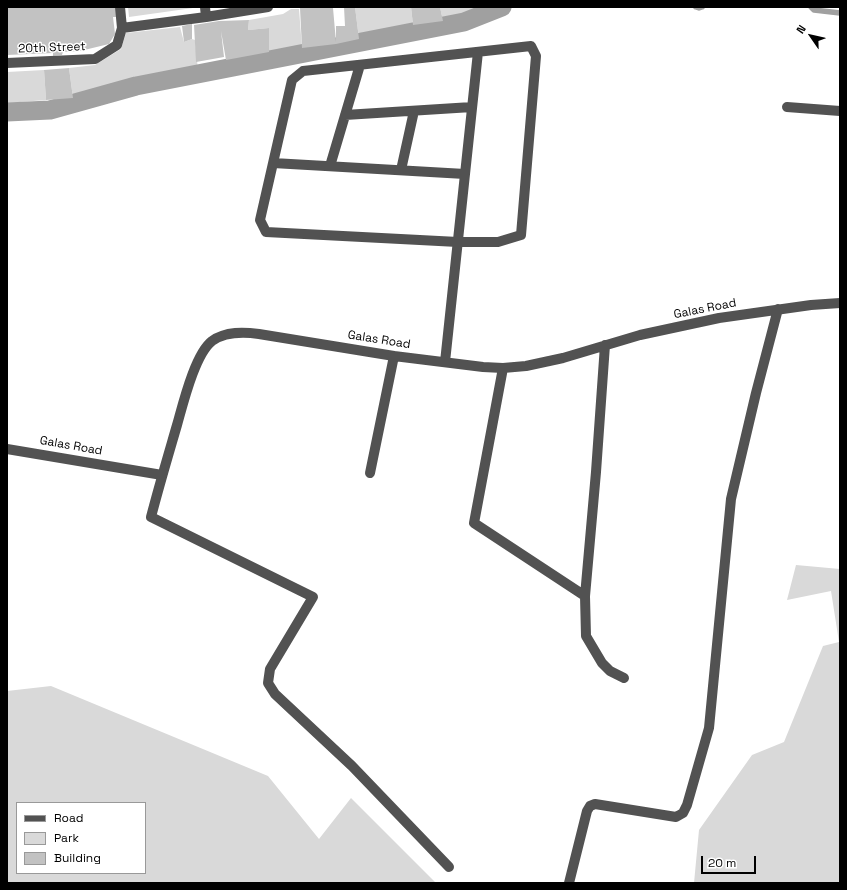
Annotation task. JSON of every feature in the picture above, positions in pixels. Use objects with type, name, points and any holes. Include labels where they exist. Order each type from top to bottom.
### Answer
[{"type":"street","points":[[120,7],[122,28],[205,12],[268,7]]},
{"type":"street","name":"20th Street","points":[[7,63],[95,59],[117,45],[122,28]]},
{"type":"street","points":[[531,46],[536,56],[521,235],[498,242],[458,242],[266,232],[260,220],[292,80],[303,71],[360,65],[531,46]]},
{"type":"street","points":[[445,362],[478,52]]},
{"type":"street","points":[[330,166],[360,65]]},
{"type":"street","points":[[345,115],[472,107]]},
{"type":"street","points":[[787,107],[840,111]]},
{"type":"street","points":[[401,170],[414,111]]},
{"type":"street","points":[[273,164],[465,174]]},
{"type":"street","name":"Galas Road","points":[[7,448],[162,475],[186,394],[196,366],[203,352],[212,341],[225,335],[241,332],[394,356],[503,368],[526,366],[548,361],[640,335],[719,318],[778,309],[840,303]]},
{"type":"street","points":[[569,883],[590,806],[595,804],[676,817],[683,813],[687,805],[710,728],[731,499],[778,309]]},
{"type":"street","points":[[605,345],[585,596],[586,636],[602,663],[610,671],[624,678]]},
{"type":"street","points":[[370,473],[394,356]]},
{"type":"street","points":[[503,368],[474,523],[585,596]]},
{"type":"street","points":[[162,475],[151,517],[313,597],[270,670],[268,683],[276,694],[352,766],[449,867]]},
{"type":"green space","points":[[128,7],[200,7],[129,17]]},
{"type":"green space","points":[[355,7],[411,7],[413,25],[359,39]]},
{"type":"green space","points":[[440,7],[514,7],[445,24]]},
{"type":"green space","points":[[291,9],[299,9],[302,48],[269,52],[269,28],[248,30],[249,20],[283,14]]},
{"type":"green space","points":[[180,27],[184,42],[192,39],[195,40],[198,70],[73,98],[69,68],[95,65],[121,49],[126,33]]},
{"type":"green space","points":[[44,70],[46,100],[7,103],[7,72]]},
{"type":"green space","points":[[796,565],[840,569],[840,883],[694,883],[699,830],[752,755],[784,742],[823,646],[839,642],[831,591],[787,600]]},
{"type":"green space","points":[[51,686],[268,776],[319,839],[351,798],[436,883],[7,883],[7,691]]},
{"type":"building","points":[[7,7],[116,7],[116,17],[113,17],[115,34],[109,44],[80,51],[63,52],[62,55],[53,56],[53,53],[7,55]]},
{"type":"building","points":[[344,7],[355,7],[359,39],[336,44],[302,48],[300,8],[333,8],[336,42],[336,26],[345,26]]},
{"type":"building","points":[[411,7],[440,7],[443,21],[413,25]]},
{"type":"building","points":[[249,20],[248,30],[269,28],[269,52],[226,60],[221,31],[224,57],[196,62],[194,25],[219,21]]},
{"type":"building","points":[[192,24],[192,39],[184,42],[182,26]]},
{"type":"building","points":[[69,68],[73,98],[46,100],[44,70]]},
{"type":"waterway","points":[[7,112],[50,110],[136,86],[464,22],[502,7]]},
{"type":"waterway","points":[[696,7],[702,7]]},
{"type":"waterway","points":[[811,7],[814,10],[840,13]]}]
